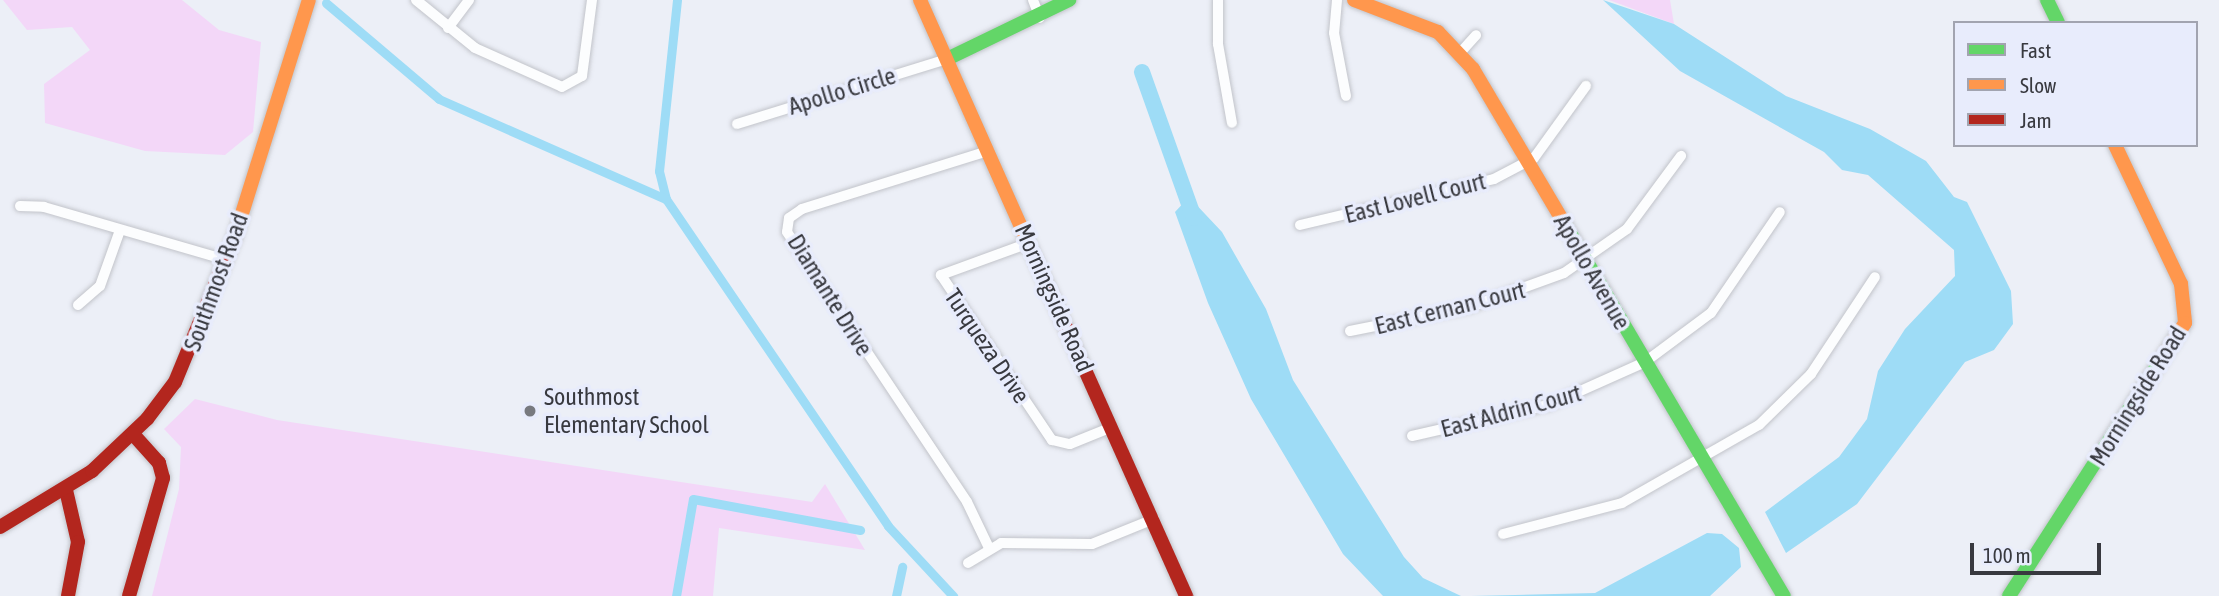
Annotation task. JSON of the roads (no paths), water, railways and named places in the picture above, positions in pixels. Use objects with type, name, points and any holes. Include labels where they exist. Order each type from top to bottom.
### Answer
[{"type":"street","name":"Southmost Road","points":[[0,527],[65,490],[133,434],[194,348],[227,260],[309,0]]},
{"type":"street","points":[[416,0],[448,28],[486,54],[568,87],[584,69],[592,0]]},
{"type":"street","points":[[448,28],[468,0]]},
{"type":"street","name":"Morningside Road","points":[[920,0],[1154,519],[1186,596]]},
{"type":"street","points":[[1033,0],[1040,18]]},
{"type":"street","points":[[947,59],[1040,18],[1069,0]]},
{"type":"street","points":[[1218,0],[1218,44],[1233,123]]},
{"type":"street","points":[[1337,0],[1334,33],[1346,96]]},
{"type":"street","name":"Apollo Avenue","points":[[1354,0],[1406,15],[1460,53],[1528,162],[1784,596]]},
{"type":"street","points":[[2047,0],[2057,21]]},
{"type":"street","points":[[1460,53],[1476,35]]},
{"type":"street","name":"Apollo Circle","points":[[737,124],[947,59]]},
{"type":"street","points":[[1528,162],[1586,86]]},
{"type":"street","name":"Morningside Road","points":[[2010,596],[2185,323],[2181,284],[2116,147]]},
{"type":"street","name":"Diamante Drive","points":[[988,151],[802,209],[789,218],[787,232],[967,502],[989,548]]},
{"type":"street","name":"East Cernan Court","points":[[1350,331],[1534,289],[1585,261],[1627,229],[1681,156]]},
{"type":"street","name":"East Lovell Court","points":[[1300,225],[1455,191],[1528,162]]},
{"type":"street","points":[[20,206],[227,260]]},
{"type":"street","name":"East Aldrin Court","points":[[1412,436],[1549,405],[1645,362],[1711,313],[1780,212]]},
{"type":"street","points":[[78,305],[100,286],[120,230]]},
{"type":"street","name":"Turqueza Drive","points":[[1030,243],[942,275],[1052,440],[1070,444],[1112,427]]},
{"type":"street","points":[[1503,534],[1622,503],[1703,461],[1792,398],[1875,278]]},
{"type":"street","points":[[129,596],[163,478],[159,463],[133,434]]},
{"type":"street","points":[[65,490],[78,542],[68,596]]},
{"type":"street","points":[[968,563],[989,548],[1016,541],[1092,544],[1154,519]]},
{"type":"water","points":[[1603,0],[1674,24],[1786,96],[1870,129],[1926,161],[1954,197],[1967,202],[2011,291],[2013,324],[1994,350],[1965,362],[1857,504],[1786,553],[1765,512],[1839,457],[1867,419],[1878,371],[1905,329],[1955,276],[1954,250],[1868,175],[1842,170],[1824,152],[1680,71]]},
{"type":"water","points":[[1189,197],[1222,232],[1266,309],[1293,380],[1404,557],[1423,578],[1461,596],[1383,596],[1343,554],[1251,399],[1208,303],[1175,212]]},
{"type":"water","points":[[1707,533],[1722,534],[1739,548],[1741,567],[1710,596],[1471,596],[1595,593]]},
{"type":"waterway","points":[[677,0],[659,171],[666,199],[888,526],[953,596]]},
{"type":"waterway","points":[[326,3],[439,99],[666,199]]},
{"type":"waterway","points":[[1142,72],[1194,218]]},
{"type":"waterway","points":[[676,596],[693,499],[860,530]]},
{"type":"waterway","points":[[896,596],[902,567]]},
{"type":"place","name":"Southmost Elementary School","points":[[530,411]]}]
